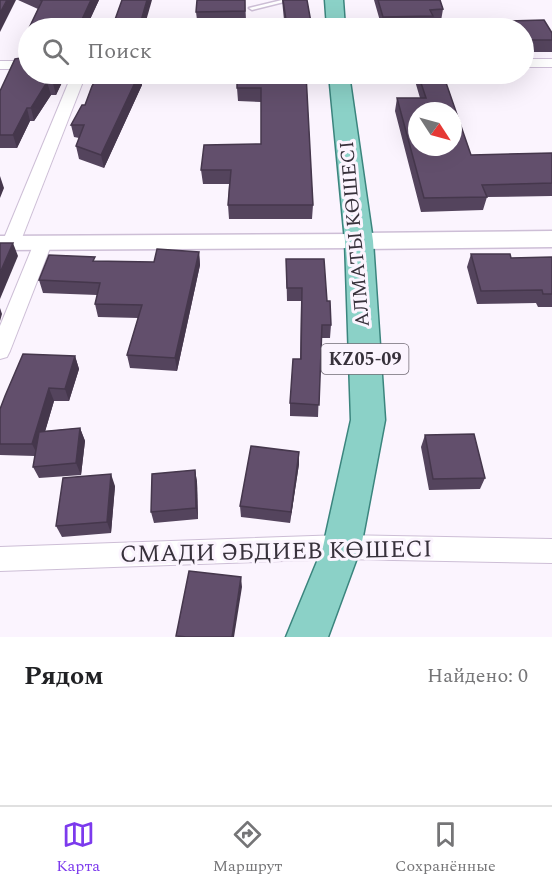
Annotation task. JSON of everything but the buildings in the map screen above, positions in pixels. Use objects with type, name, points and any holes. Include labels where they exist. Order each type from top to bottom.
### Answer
[{"type":"main road","points":[[334,0],[335,18]]},
{"type":"main road","name":"АЛМАТЫ КӨШЕСІ","points":[[307,637],[342,547],[368,420],[359,241],[340,84]]},
{"type":"main road","points":[[359,241],[552,239]]},
{"type":"street","points":[[534,63],[552,63]]},
{"type":"street","points":[[0,65],[18,65]]},
{"type":"street","points":[[75,84],[6,243],[359,241]]},
{"type":"street","points":[[0,351],[43,243]]},
{"type":"street","name":"СМАДИ ӘБДИЕВ КӨШЕСІ","points":[[0,559],[342,547],[552,551]]},
{"type":"lane","points":[[252,8],[289,0]]}]
